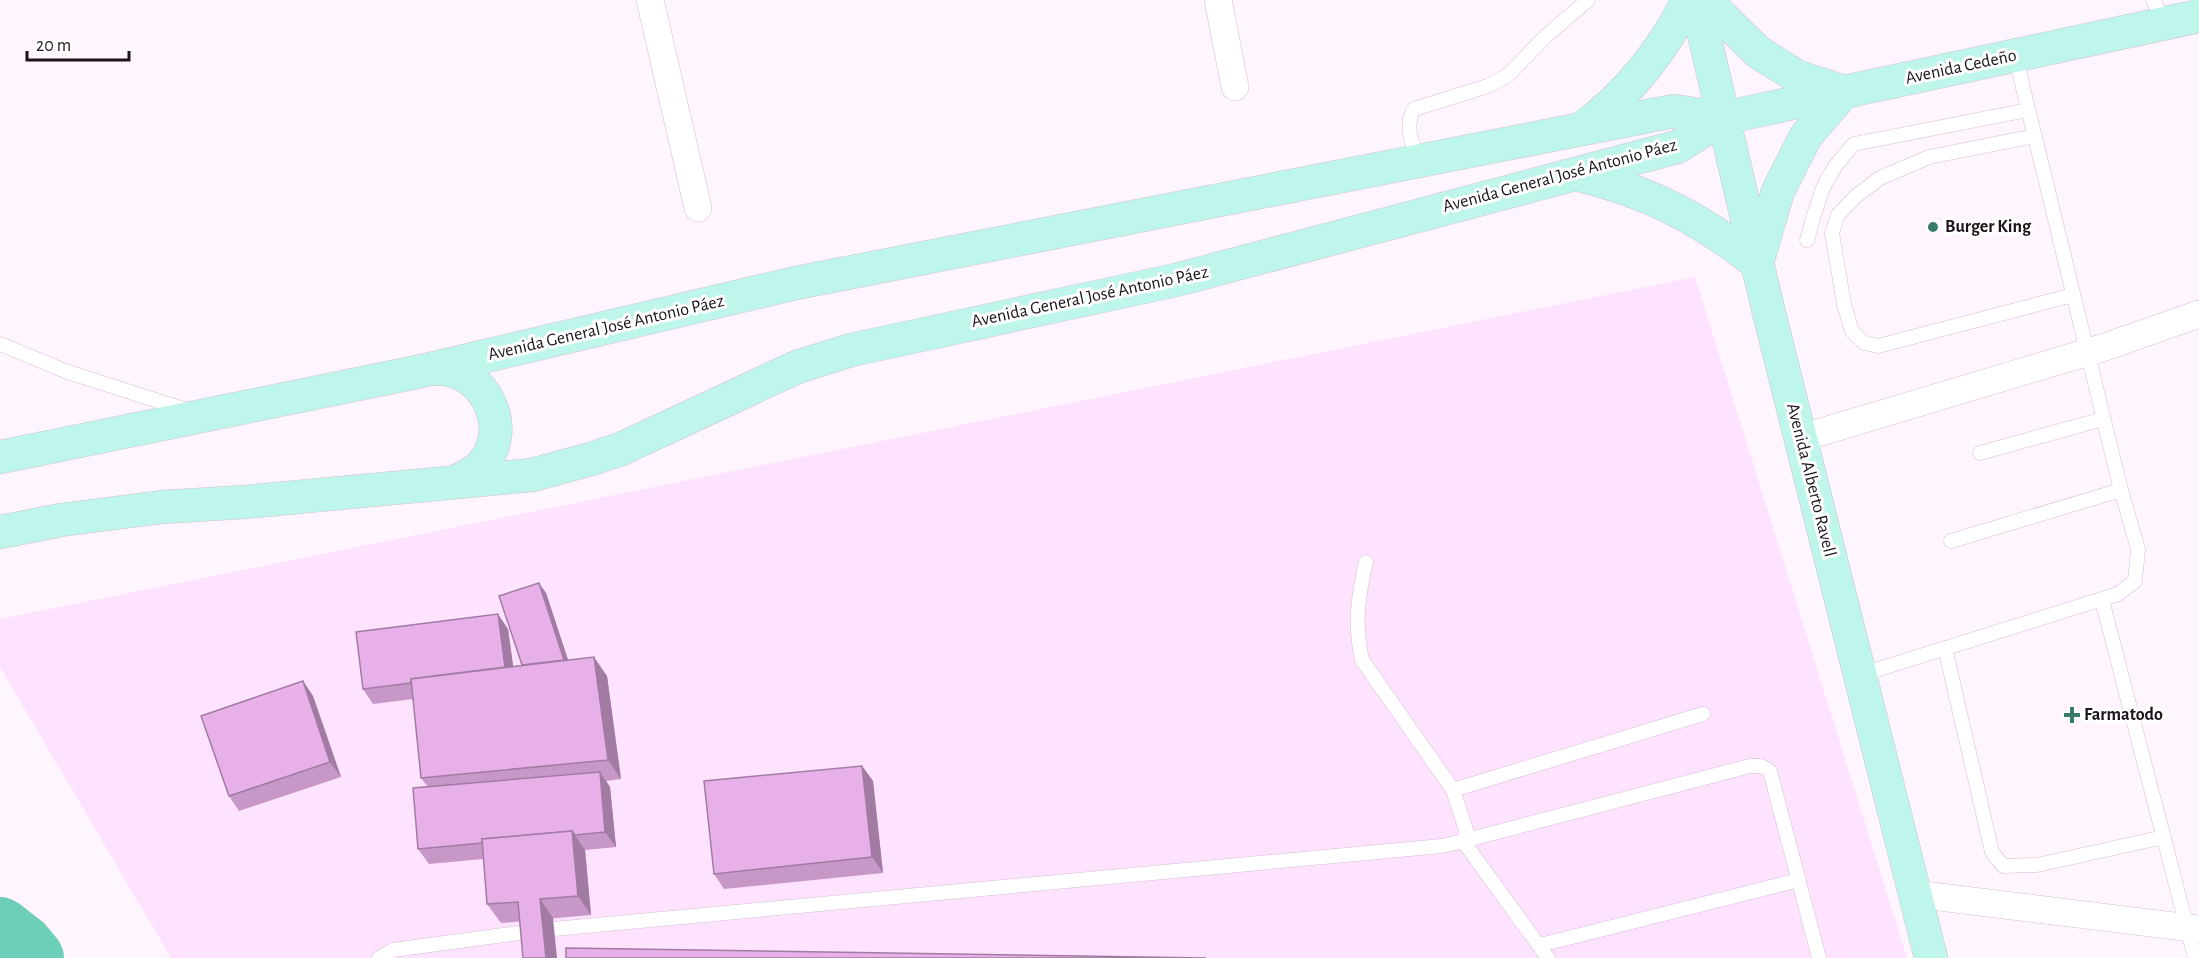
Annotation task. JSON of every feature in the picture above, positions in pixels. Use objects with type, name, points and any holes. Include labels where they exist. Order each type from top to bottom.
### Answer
[{"type":"street","points":[[650,0],[698,208]]},
{"type":"street","points":[[1218,0],[1235,87]]},
{"type":"street","points":[[1579,131],[1616,100],[1643,72],[1663,46],[1688,0]]},
{"type":"street","name":"Avenida Alberto Ravell","points":[[1696,0],[1757,263],[1931,958]]},
{"type":"street","points":[[1574,174],[1621,186],[1683,212],[1722,235],[1757,263],[1778,191],[1806,136],[1844,92],[1798,77],[1758,52],[1705,0]]},
{"type":"street","name":"Avenida Cedeño","points":[[1723,118],[2015,55],[2160,12],[2199,16]]},
{"type":"street","name":"Avenida General José Antonio Páez","points":[[0,457],[422,371],[796,283],[1674,111],[1723,118]]},
{"type":"street","name":"Avenida General José Antonio Páez","points":[[0,531],[61,520],[162,507],[276,499],[531,475],[621,449],[797,367],[851,350],[1176,280],[1677,147],[1723,118]]},
{"type":"street","points":[[1801,438],[2086,352],[2199,314]]},
{"type":"street","points":[[422,371],[436,368],[452,370],[466,376],[478,385],[493,410],[496,425],[489,454],[468,476],[455,482]]},
{"type":"street","points":[[1915,894],[2193,928]]},
{"type":"lane","points":[[1417,162],[1408,126],[1409,117],[1414,109],[1488,86],[1508,75],[1546,36],[1588,0]]},
{"type":"lane","points":[[1860,675],[2102,600],[2118,594],[2135,581],[2138,549],[2086,352],[2015,55]]},
{"type":"lane","points":[[1807,240],[1821,188],[1838,160],[1854,144],[2028,110]]},
{"type":"lane","points":[[2034,135],[1929,157],[1880,178],[1855,197],[1838,215],[1832,233],[1844,304],[1852,331],[1864,343],[1878,346],[2073,295]]},
{"type":"lane","points":[[0,344],[65,372],[203,415]]},
{"type":"lane","points":[[1980,453],[2103,418]]},
{"type":"lane","points":[[1951,541],[2121,490]]},
{"type":"lane","points":[[1366,562],[1358,598],[1357,636],[1362,660],[1453,790],[1467,833],[1463,841]]},
{"type":"lane","points":[[2102,600],[2164,837],[2193,928],[2195,958]]},
{"type":"lane","points":[[1945,648],[1992,852],[2003,866],[2037,865],[2164,837]]},
{"type":"lane","points":[[1453,790],[1703,714]]},
{"type":"lane","points":[[554,929],[1442,846],[1750,766],[1761,766],[1770,771],[1819,958]]},
{"type":"lane","points":[[1463,841],[1548,958]]},
{"type":"lane","points":[[1540,945],[1798,880]]},
{"type":"lane","points":[[379,958],[393,950],[533,931]]},
{"type":"shaded area","points":[[1695,277],[1907,958],[171,958],[0,667],[0,619]]},
{"type":"building","points":[[539,583],[564,660],[522,665],[499,596]]},
{"type":"building","points":[[498,614],[505,667],[411,679],[411,683],[363,689],[356,632]]},
{"type":"building","points":[[594,657],[608,760],[421,778],[411,679]]},
{"type":"building","points":[[303,681],[330,762],[229,796],[201,716]]},
{"type":"building","points":[[862,766],[872,857],[714,874],[704,781]]},
{"type":"building","points":[[600,772],[605,832],[575,835],[572,831],[482,839],[482,843],[418,849],[413,788]]},
{"type":"building","points":[[572,831],[578,896],[540,899],[546,958],[523,958],[518,902],[487,904],[482,839]]},
{"type":"building","points":[[566,948],[1206,958],[566,958]]},
{"type":"waterway","points":[[0,928],[23,946],[33,958]]},
{"type":"place","name":"Burger King","points":[[1933,227]]},
{"type":"place","name":"Farmatodo","points":[[2072,715]]}]
